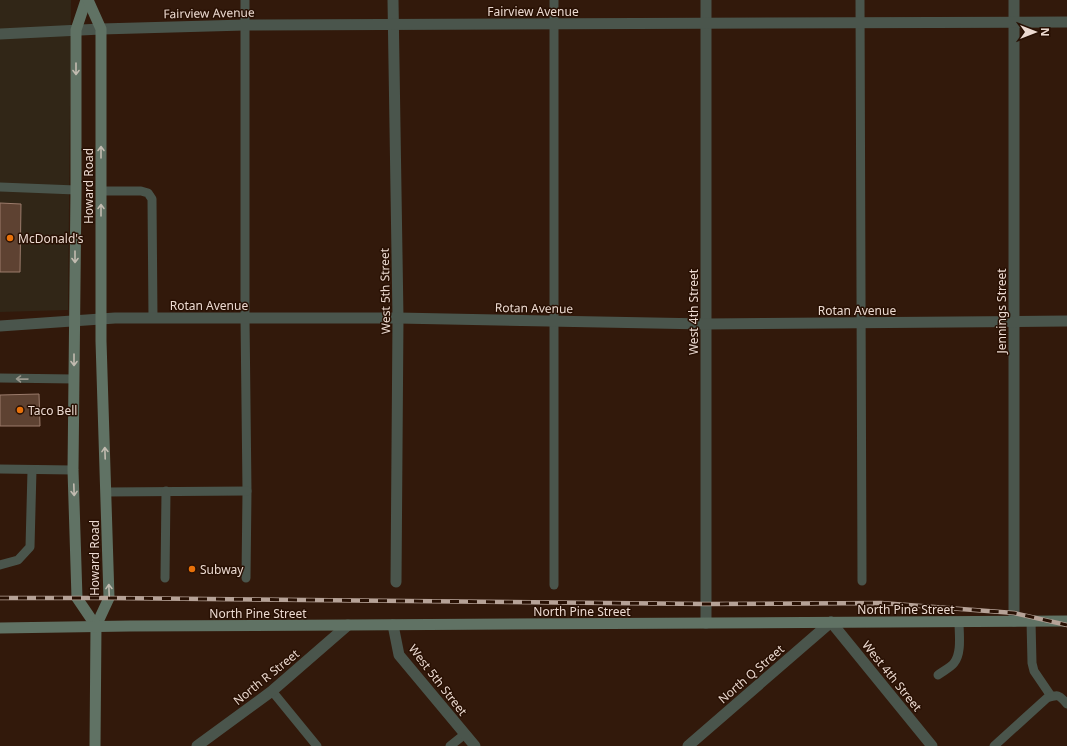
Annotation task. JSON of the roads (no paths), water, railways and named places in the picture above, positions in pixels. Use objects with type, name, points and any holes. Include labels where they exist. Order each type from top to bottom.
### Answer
[{"type":"main road","name":"Howard Road","points":[[87,0],[101,29],[101,341],[110,598],[96,626],[77,598],[73,470],[76,30],[87,0]]},
{"type":"main road","name":"North Pine Street","points":[[0,628],[96,626],[1067,621]]},
{"type":"main road","points":[[95,746],[96,626]]},
{"type":"street","name":"West 5th Street","points":[[393,0],[398,318],[396,582]]},
{"type":"street","name":"West 4th Street","points":[[706,0],[706,623]]},
{"type":"street","name":"Jennings Street","points":[[1014,0],[1014,621]]},
{"type":"street","name":"Fairview Avenue","points":[[0,34],[101,29],[245,25],[1067,22]]},
{"type":"street","name":"Rotan Avenue","points":[[0,326],[101,319],[153,318],[398,318],[706,324],[1067,322]]},
{"type":"street","name":"West 4th Street","points":[[831,622],[932,746]]},
{"type":"street","name":"North Q Street","points":[[688,746],[831,622]]},
{"type":"street","name":"North R Street","points":[[197,746],[272,691],[348,625]]},
{"type":"street","name":"West 5th Street","points":[[393,625],[399,654],[475,746]]},
{"type":"lane","points":[[245,0],[246,578]]},
{"type":"lane","points":[[554,0],[554,585]]},
{"type":"lane","points":[[860,0],[862,581]]},
{"type":"lane","points":[[0,186],[76,190]]},
{"type":"lane","points":[[101,191],[141,191],[148,193],[152,198],[153,318]]},
{"type":"lane","points":[[0,378],[74,379]]},
{"type":"lane","points":[[0,469],[73,470]]},
{"type":"lane","points":[[0,565],[18,560],[30,547],[32,470]]},
{"type":"lane","points":[[165,578],[166,491]]},
{"type":"lane","points":[[106,492],[247,491]]},
{"type":"lane","points":[[1031,621],[1032,663],[1034,671],[1051,696]]},
{"type":"lane","points":[[938,675],[953,664],[958,657],[959,622]]},
{"type":"lane","points":[[272,691],[316,746]]},
{"type":"lane","points":[[994,746],[1047,698],[1055,695],[1060,696],[1067,704]]},
{"type":"lane","points":[[450,746],[464,734]]},
{"type":"railway","points":[[0,598],[706,604],[881,603],[1014,613],[1067,625]]},
{"type":"place","name":"McDonald's","points":[[10,238]]},
{"type":"place","name":"Taco Bell","points":[[20,410]]},
{"type":"place","name":"Subway","points":[[192,569]]}]
